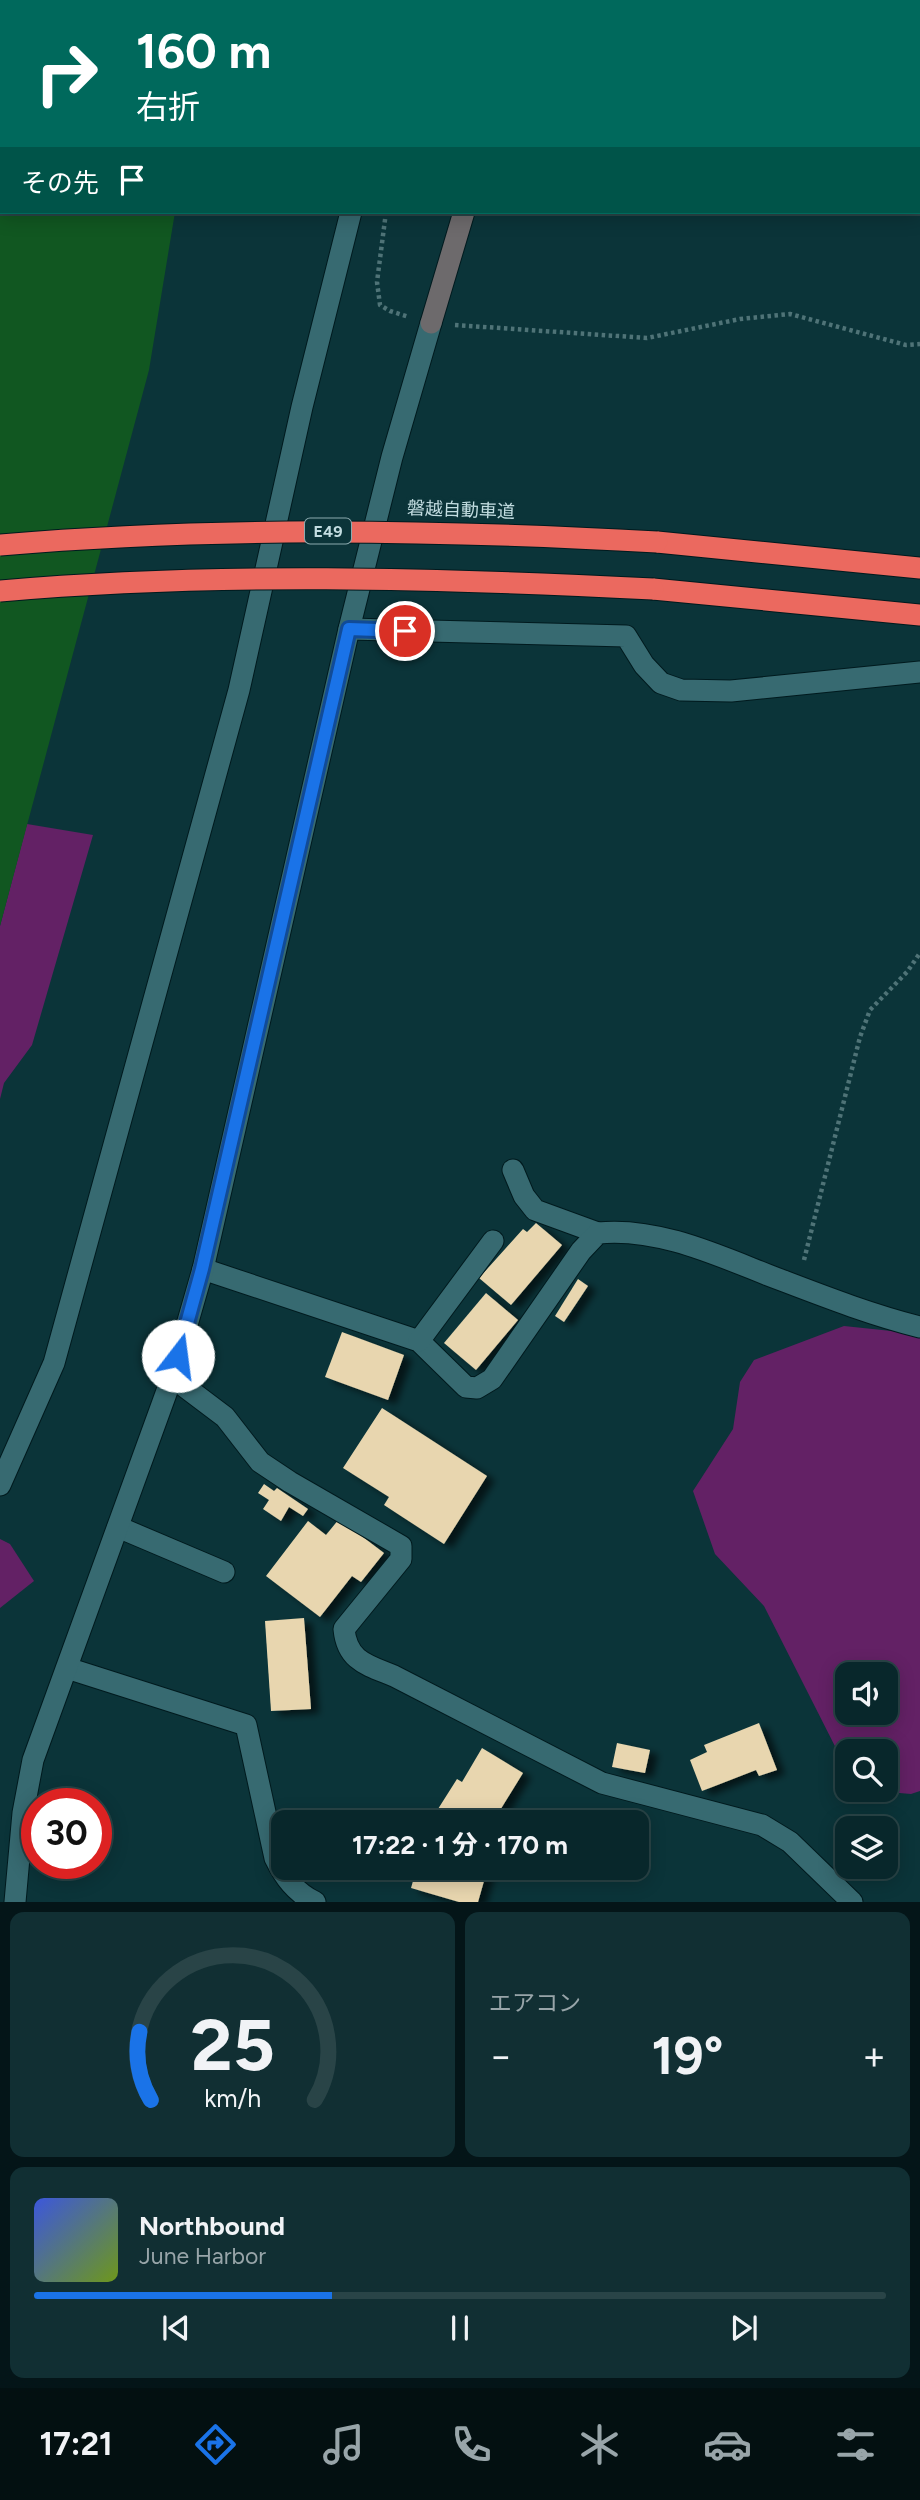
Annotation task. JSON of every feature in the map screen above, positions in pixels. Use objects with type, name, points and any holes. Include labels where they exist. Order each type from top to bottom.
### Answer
[{"type":"highway","name":"磐越自動車道","points":[[0,545],[282,531],[407,531],[657,542],[920,568]]},
{"type":"highway","points":[[0,591],[254,580],[519,582],[653,589],[920,615]]},
{"type":"street","points":[[0,1485],[54,1363],[239,690],[302,407],[350,214]]},
{"type":"street","points":[[10,1897],[33,1760],[172,1377],[202,1269],[349,629],[392,457],[463,214]]},
{"type":"street","points":[[349,629],[626,636],[644,665],[662,683],[681,690],[731,691],[920,672]]},
{"type":"street","points":[[513,1170],[524,1196],[535,1210],[598,1233],[623,1231],[697,1247],[884,1318],[920,1327]]},
{"type":"street","points":[[202,1269],[419,1341],[466,1387],[477,1388],[492,1380],[582,1251],[598,1233]]},
{"type":"street","points":[[419,1341],[493,1241]]},
{"type":"street","points":[[172,1377],[225,1417],[260,1462],[300,1489],[401,1546],[401,1559],[344,1629],[348,1650],[362,1663],[394,1676],[602,1783],[762,1825],[790,1843],[852,1902]]},
{"type":"street","points":[[118,1527],[224,1572]]},
{"type":"street","points":[[67,1668],[246,1726],[275,1858],[285,1878],[301,1894],[315,1902]]},
{"type":"path","points":[[386,214],[377,282],[380,305],[390,311],[431,323],[647,338],[740,319],[790,314],[906,345],[920,344]]},
{"type":"path","points":[[798,1286],[860,1037],[870,1010],[907,972],[920,953]]},
{"type":"shaded area","points":[[0,214],[175,214],[149,370],[0,926]]},
{"type":"shaded area","points":[[27,824],[93,835],[32,1045],[4,1083],[0,1099],[0,926]]},
{"type":"shaded area","points":[[844,1326],[920,1334],[920,1791],[911,1794],[898,1793],[898,1739],[835,1739],[835,1746],[764,1606],[715,1554],[693,1491],[733,1429],[740,1382],[754,1360]]},
{"type":"shaded area","points":[[0,1539],[10,1544],[34,1581],[0,1608]]},
{"type":"building","points":[[536,1223],[562,1245],[511,1305],[479,1278],[523,1229],[527,1232]]},
{"type":"building","points":[[578,1279],[588,1286],[564,1322],[555,1316]]},
{"type":"building","points":[[486,1293],[518,1320],[476,1370],[444,1343]]},
{"type":"building","points":[[342,1332],[404,1355],[388,1400],[325,1377]]},
{"type":"building","points":[[382,1408],[487,1476],[444,1544],[384,1505],[389,1497],[343,1468]]},
{"type":"building","points":[[264,1484],[274,1491],[277,1488],[308,1509],[303,1516],[289,1507],[281,1521],[263,1509],[269,1500],[258,1493]]},
{"type":"building","points":[[339,1519],[384,1553],[361,1582],[352,1576],[320,1617],[266,1576],[308,1521],[326,1535]]},
{"type":"building","points":[[304,1618],[311,1709],[271,1711],[265,1621]]},
{"type":"building","points":[[759,1723],[777,1770],[759,1776],[756,1770],[702,1791],[690,1760],[707,1752],[704,1745]]},
{"type":"building","points":[[617,1743],[650,1750],[645,1773],[612,1767]]},
{"type":"building","points":[[482,1748],[523,1773],[500,1810],[438,1809],[457,1779],[462,1782]]},
{"type":"building","points":[[413,1880],[484,1880],[478,1902],[459,1902],[411,1888]]},
{"type":"route","points":[[178,1356],[202,1269],[349,629],[405,631]]}]
